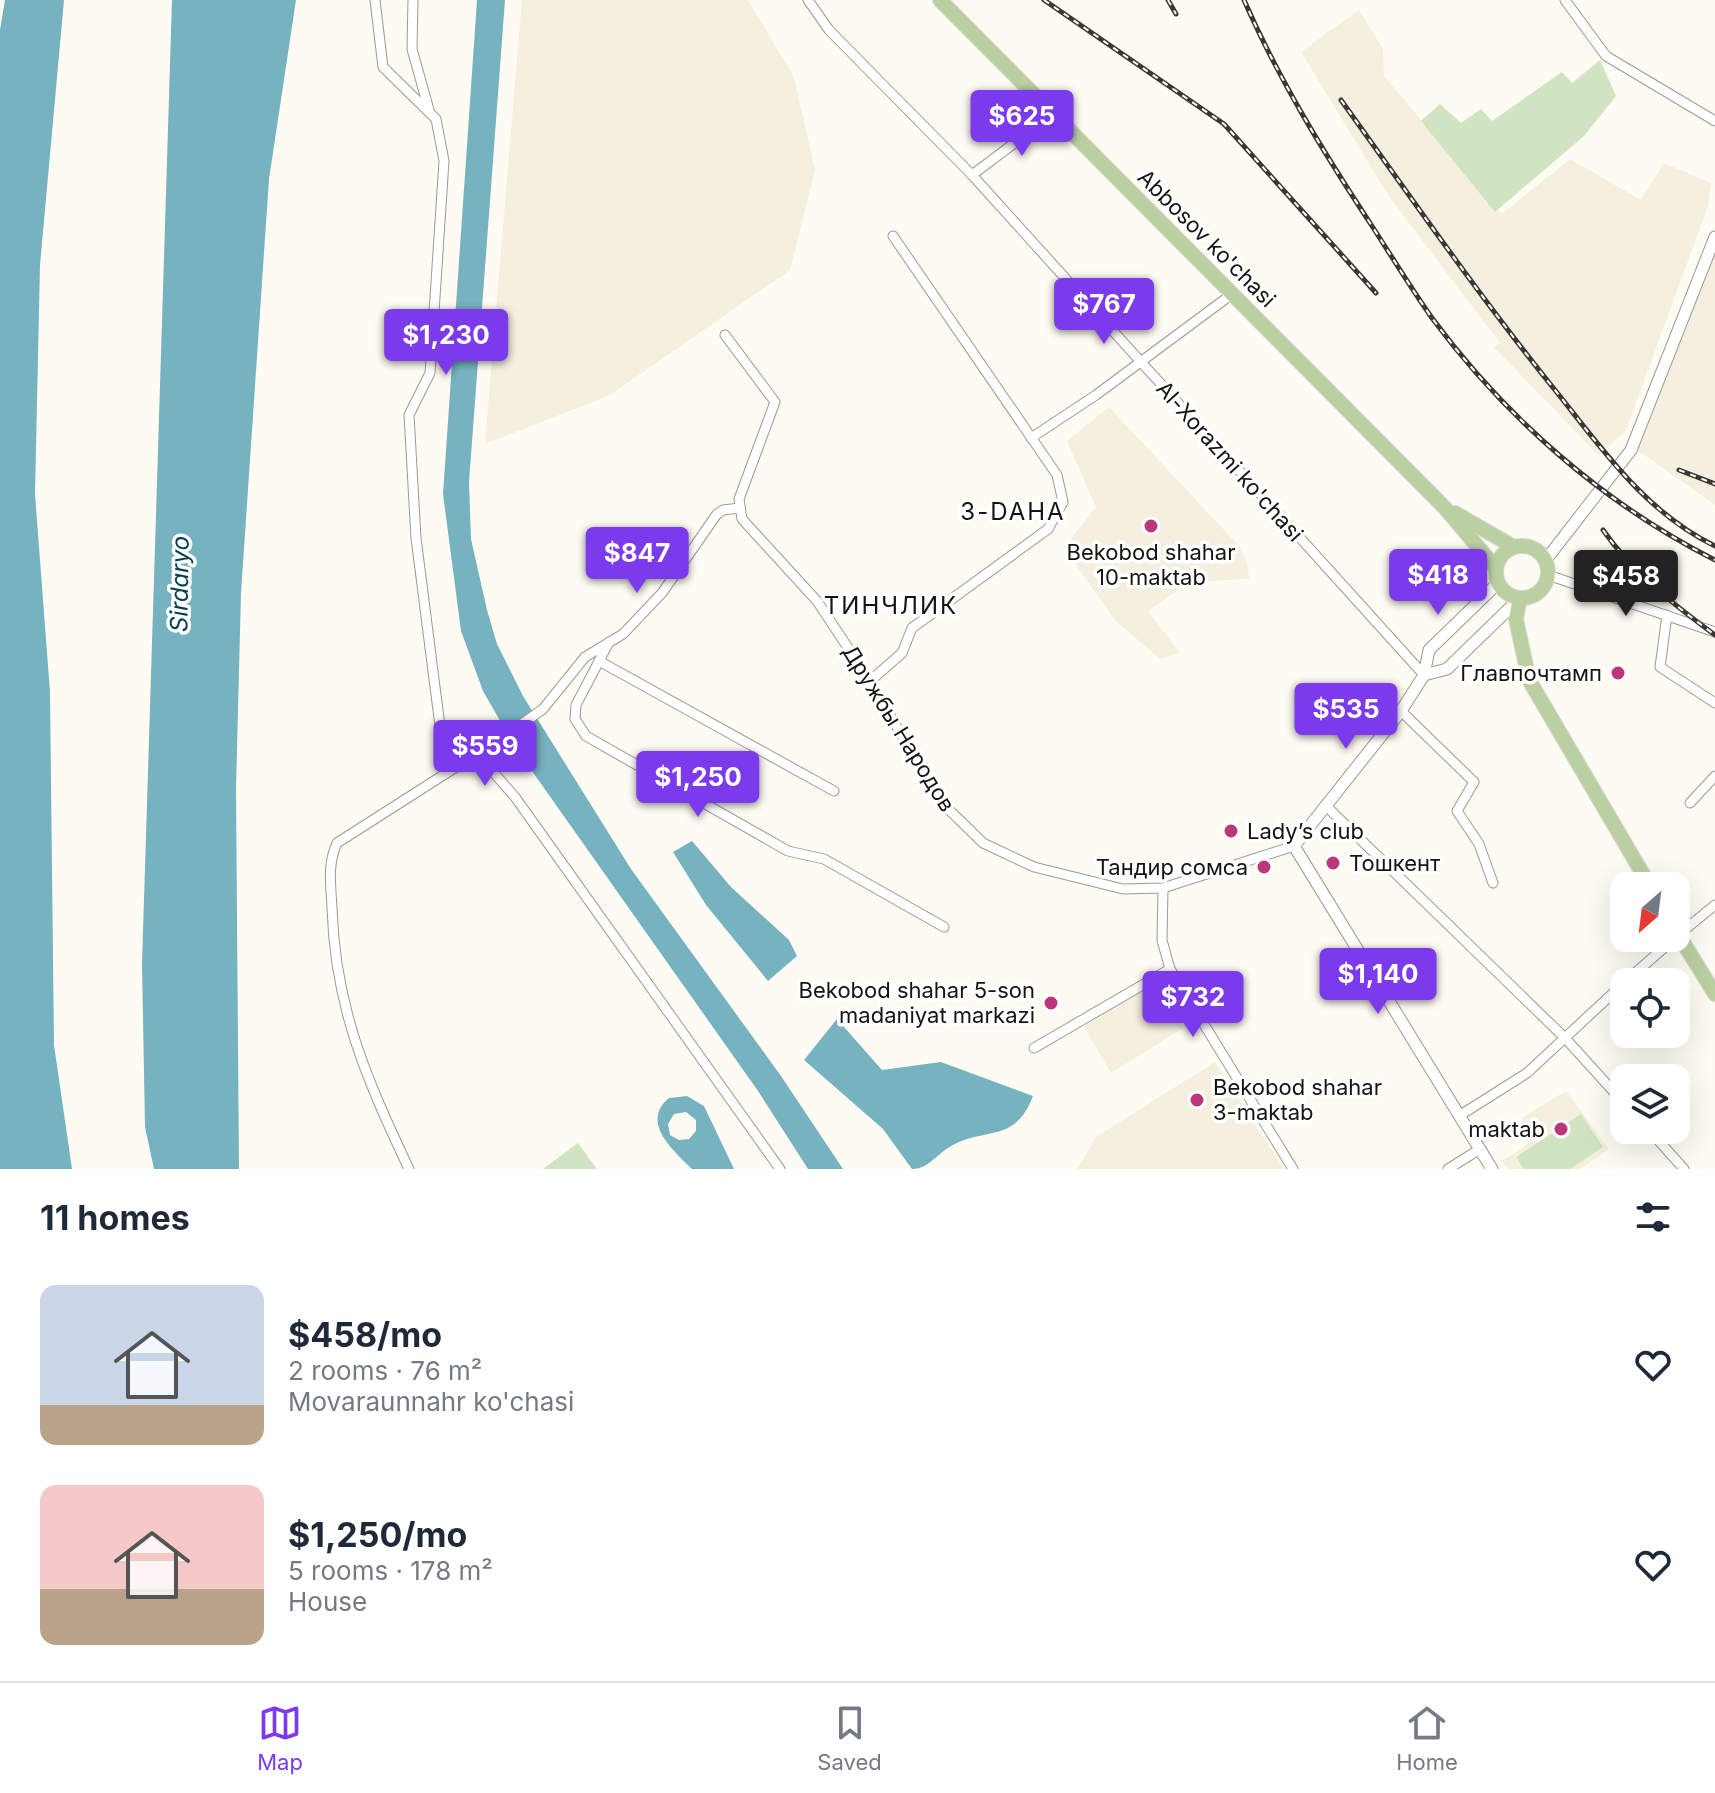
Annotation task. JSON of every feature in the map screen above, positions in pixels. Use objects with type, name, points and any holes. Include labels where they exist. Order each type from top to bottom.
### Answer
[{"type":"main road","name":"Abbosov ko'chasi","points":[[940,0],[1444,507],[1497,576]]},
{"type":"main road","name":"Abbosov ko'chasi","points":[[1444,507],[1514,547]]},
{"type":"main road","points":[[1514,547],[1531,547],[1546,568],[1535,594],[1520,598],[1507,593],[1497,576],[1502,555],[1514,547]]},
{"type":"main road","points":[[1520,598],[1516,619],[1529,680],[1642,872]]},
{"type":"main road","points":[[1687,952],[1715,994]]},
{"type":"street","points":[[375,0],[383,67],[436,119],[444,161],[430,373],[409,415],[416,538],[446,773]]},
{"type":"street","points":[[413,0],[412,49],[429,112]]},
{"type":"street","name":"Al-Xorazmi ko'chasi","points":[[808,0],[829,30],[972,175],[1424,675]]},
{"type":"street","points":[[1565,0],[1606,56],[1715,121]]},
{"type":"street","points":[[972,175],[1053,114]]},
{"type":"street","points":[[870,681],[902,653],[912,628],[1048,529],[1059,516],[1063,502],[1057,475],[893,236]]},
{"type":"street","points":[[1715,237],[1631,450],[1546,568],[1715,632]]},
{"type":"street","points":[[1031,438],[1232,294]]},
{"type":"street","points":[[443,739],[502,738],[543,709],[585,657],[623,634],[662,593],[717,514],[740,508],[739,499],[775,402],[725,335]]},
{"type":"street","name":"Дружбы Народов","points":[[740,508],[751,532],[817,601],[870,681],[940,801],[983,843],[1034,867],[1123,889],[1163,888],[1294,846]]},
{"type":"street","points":[[1492,1169],[1294,846],[1401,711],[1424,675],[1429,650],[1497,576]]},
{"type":"street","points":[[1424,675],[1447,669],[1520,598]]},
{"type":"street","points":[[1667,615],[1660,667],[1715,703]]},
{"type":"street","points":[[609,642],[574,713],[578,726],[595,743],[788,851],[824,859],[944,927]]},
{"type":"street","points":[[599,661],[834,791]]},
{"type":"street","points":[[1401,711],[1474,782],[1457,811],[1479,844],[1493,883]]},
{"type":"street","points":[[409,1169],[354,1041],[333,960],[329,860],[337,843],[456,767],[480,763],[515,797],[780,1169]]},
{"type":"street","points":[[1690,803],[1715,776]]},
{"type":"street","points":[[1325,805],[1565,1038],[1610,1088]]},
{"type":"street","points":[[1163,888],[1162,940],[1170,969],[1293,1169]]},
{"type":"street","points":[[1690,925],[1715,905]]},
{"type":"street","points":[[1640,968],[1658,952]]},
{"type":"street","points":[[1034,1048],[1170,969]]},
{"type":"street","points":[[1459,1116],[1520,1079],[1610,995]]},
{"type":"street","points":[[1662,1144],[1684,1169]]},
{"type":"street","points":[[1448,1169],[1480,1149]]},
{"type":"shaded area","points":[[522,0],[748,0],[794,77],[815,170],[790,270],[610,395],[485,444]]},
{"type":"shaded area","points":[[1359,10],[1383,49],[1384,76],[1502,214],[1570,159],[1641,200],[1664,163],[1711,183],[1708,206],[1626,430],[1599,456],[1494,347],[1500,343],[1390,198],[1301,52]]},
{"type":"shaded area","points":[[1715,228],[1715,505],[1629,444]]},
{"type":"shaded area","name":"Bekobod shahar 10-maktab","points":[[1109,407],[1238,545],[1247,562],[1249,579],[1189,582],[1148,611],[1180,653],[1160,659],[1115,620],[1064,548],[1096,507],[1067,441]]},
{"type":"shaded area","points":[[1153,983],[1183,1028],[1111,1073],[1084,1027]]},
{"type":"shaded area","name":"Bekobod shahar 3-maktab","points":[[1215,1062],[1284,1169],[1077,1169],[1096,1137]]},
{"type":"shaded area","name":"maktab","points":[[1566,1091],[1609,1149],[1580,1169],[1508,1169],[1502,1161],[1534,1140],[1522,1118]]},
{"type":"green space","points":[[1600,60],[1616,96],[1584,136],[1495,212],[1421,121],[1440,104],[1461,123],[1481,109],[1492,121],[1562,72],[1572,83]]},
{"type":"green space","points":[[1581,1114],[1603,1147],[1570,1169],[1524,1169],[1516,1157]]},
{"type":"green space","points":[[578,1143],[597,1169],[543,1169]]},
{"type":"water","points":[[5,0],[64,0],[40,265],[35,494],[50,692],[54,1045],[72,1169],[0,1169],[0,30]]},
{"type":"water","name":"Sirdaryo","points":[[172,0],[296,0],[269,179],[241,593],[236,789],[239,1169],[154,1169],[145,1127],[142,964]]},
{"type":"water","points":[[477,0],[505,0],[469,482],[471,539],[497,644],[523,696],[631,869],[781,1076],[843,1169],[808,1169],[758,1091],[515,747],[483,691],[461,631],[443,494]]},
{"type":"water","points":[[692,841],[731,887],[789,940],[797,956],[768,981],[706,905],[673,852]]},
{"type":"water","points":[[837,1019],[882,1070],[941,1062],[1033,1096],[1017,1122],[996,1132],[961,1141],[927,1164],[912,1169],[883,1129],[804,1060]]},
{"type":"water","points":[[687,1096],[704,1106],[734,1169],[692,1169],[676,1153],[659,1126],[661,1107],[669,1098]],"holes":[[[686,1112],[696,1120],[696,1131],[689,1139],[679,1140],[670,1135],[668,1124],[674,1114]]]},
{"type":"railway","points":[[1044,0],[1224,124],[1376,293]]},
{"type":"railway","points":[[1168,0],[1176,14]]},
{"type":"railway","points":[[1244,0],[1272,59],[1320,144],[1432,318],[1461,355],[1525,424],[1560,456],[1634,513],[1715,560]]},
{"type":"railway","points":[[1341,100],[1502,323],[1611,460],[1668,517],[1715,546]]},
{"type":"railway","points":[[1679,470],[1715,484]]},
{"type":"railway","points":[[1603,530],[1641,574],[1715,635]]},
{"type":"place","name":"Bekobod shahar 10-maktab","points":[[1151,526]]},
{"type":"place","name":"Главпочтамп","points":[[1618,673]]},
{"type":"place","name":"Lady’s club","points":[[1231,831]]},
{"type":"place","name":"Тошкент","points":[[1333,863]]},
{"type":"place","name":"Тандир сомса","points":[[1264,867]]},
{"type":"place","name":"Bekobod shahar 5-son madaniyat markazi","points":[[1051,1003]]},
{"type":"place","name":"Bekobod shahar 3-maktab","points":[[1197,1100]]},
{"type":"place","name":"maktab","points":[[1561,1129]]},
{"type":"district","name":"3-DAHA","points":[[1013,512]]},
{"type":"district","name":"ТИНЧЛИК","points":[[891,606]]}]
